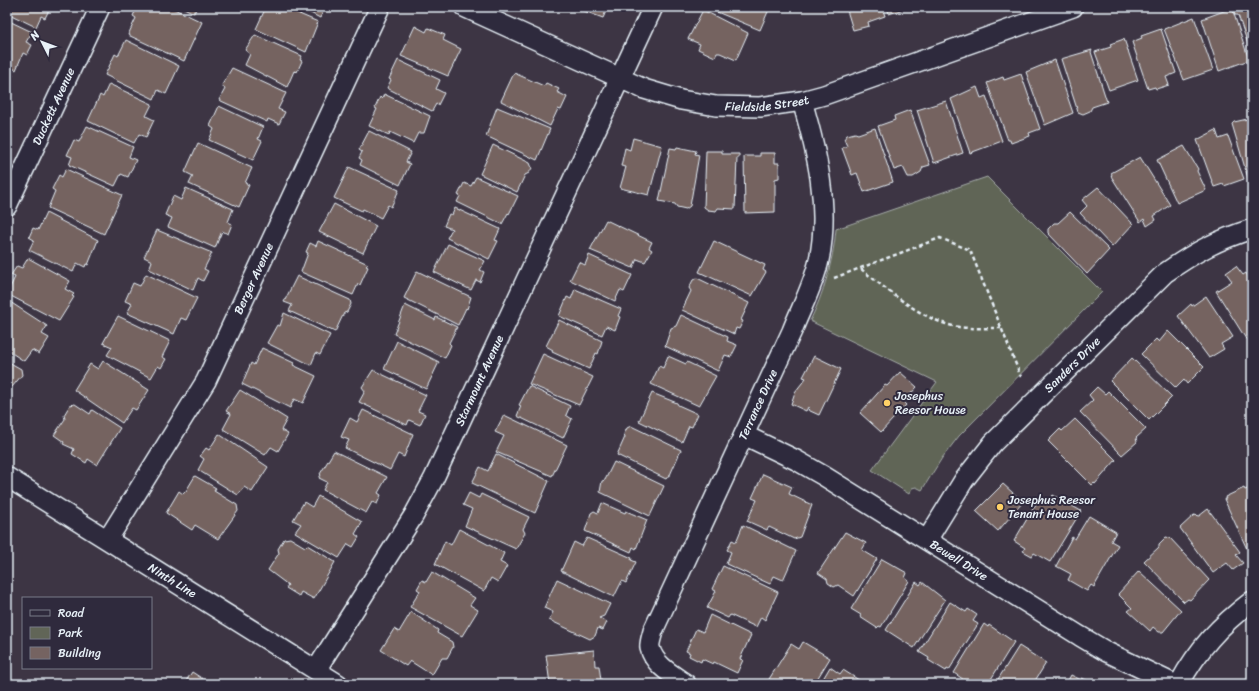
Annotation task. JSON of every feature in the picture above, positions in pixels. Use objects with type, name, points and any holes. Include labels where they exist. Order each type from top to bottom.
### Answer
[{"type":"street","name":"Duckett Avenue","points":[[7,206],[100,7]]},
{"type":"street","name":"Berger Avenue","points":[[108,539],[206,381],[380,7]]},
{"type":"street","name":"Fieldside Street","points":[[464,7],[619,78],[664,95],[704,104],[760,107],[802,101],[824,95],[1073,7]]},
{"type":"street","name":"Starmount Avenue","points":[[316,670],[414,514],[434,478],[652,7]]},
{"type":"street","name":"Terrance Drive","points":[[686,684],[667,672],[658,662],[650,647],[653,631],[795,324],[819,260],[823,218],[821,184],[812,134],[802,101]]},
{"type":"street","name":"Sanders Drive","points":[[927,540],[964,480],[993,444],[1165,273],[1191,254],[1221,239],[1252,229]]},
{"type":"street","name":"Bewell Drive","points":[[744,435],[796,460],[1107,652],[1174,684]]},
{"type":"street","name":"Ninth Line","points":[[7,477],[338,684]]},
{"type":"street","points":[[1179,684],[1191,663],[1212,634],[1252,601]]},
{"type":"path","points":[[830,280],[940,238],[970,250],[1021,377]]},
{"type":"path","points":[[861,269],[898,299],[943,324],[962,327],[1001,328]]},
{"type":"green space","points":[[987,177],[1102,292],[959,436],[942,458],[922,490],[916,487],[912,488],[909,494],[872,470],[937,382],[810,321],[820,299],[827,276],[833,253],[836,229]]},
{"type":"building","points":[[7,7],[50,8],[45,18],[41,16],[36,27],[7,13]]},
{"type":"building","points":[[137,7],[170,7],[202,22],[184,61],[128,35],[136,18],[133,16]]},
{"type":"building","points":[[182,7],[197,7],[194,13]]},
{"type":"building","points":[[266,7],[283,7],[318,22],[306,52],[256,29]]},
{"type":"building","points":[[299,7],[325,7],[320,18]]},
{"type":"building","points":[[582,7],[608,7],[603,18],[584,11],[585,8]]},
{"type":"building","points":[[705,7],[770,7],[760,30]]},
{"type":"building","points":[[846,7],[882,7],[885,16],[868,22],[869,26],[853,30]]},
{"type":"building","points":[[887,7],[909,7],[889,14]]},
{"type":"building","points":[[1238,7],[1252,7],[1252,49],[1250,50],[1238,15],[1235,15],[1233,9]]},
{"type":"building","points":[[1232,8],[1249,60],[1219,71],[1202,19]]},
{"type":"building","points":[[703,10],[748,33],[736,60],[720,53],[717,53],[715,57],[698,49],[700,44],[688,39]]},
{"type":"building","points":[[1194,17],[1213,70],[1184,80],[1164,29]]},
{"type":"building","points":[[7,20],[32,32],[26,42],[32,45],[27,55],[23,53],[16,70],[7,65]]},
{"type":"building","points":[[415,26],[426,32],[428,28],[445,35],[443,40],[461,49],[448,76],[401,56]]},
{"type":"building","points":[[1161,29],[1176,73],[1166,77],[1169,85],[1156,89],[1155,87],[1148,89],[1132,42],[1142,38],[1141,36]]},
{"type":"building","points":[[255,35],[302,56],[300,60],[302,61],[297,72],[294,71],[287,87],[245,65],[250,54],[245,50]]},
{"type":"building","points":[[1124,39],[1138,80],[1109,90],[1095,52],[1111,47],[1110,44]]},
{"type":"building","points":[[126,40],[179,66],[166,94],[158,90],[154,99],[105,75],[115,54],[118,56]]},
{"type":"building","points":[[1092,50],[1091,52],[1107,102],[1092,107],[1090,111],[1083,114],[1078,112],[1061,59]]},
{"type":"building","points":[[398,60],[440,80],[436,89],[444,93],[438,105],[436,104],[432,111],[387,88],[391,80],[389,79]]},
{"type":"building","points":[[1055,60],[1073,113],[1045,125],[1026,72]]},
{"type":"building","points":[[232,68],[286,93],[278,109],[285,112],[279,124],[268,119],[267,122],[219,100],[225,89],[222,85]]},
{"type":"building","points":[[7,72],[13,75],[7,89]]},
{"type":"building","points":[[514,73],[544,86],[546,83],[559,89],[557,92],[567,97],[561,110],[558,109],[550,126],[501,101]]},
{"type":"building","points":[[1021,74],[1040,129],[1029,133],[1030,136],[1011,143],[1010,140],[1008,140],[987,83],[1003,77],[1004,80]]},
{"type":"building","points":[[109,84],[152,104],[146,116],[154,120],[146,137],[139,134],[134,143],[88,121],[100,95],[103,97]]},
{"type":"building","points":[[977,87],[981,98],[986,96],[1002,141],[970,153],[951,99]]},
{"type":"building","points":[[7,92],[12,94],[7,104]]},
{"type":"building","points":[[384,94],[430,116],[424,133],[418,133],[413,143],[390,132],[389,135],[369,126],[377,109],[375,108],[380,97],[382,99]]},
{"type":"building","points":[[946,101],[963,153],[934,163],[917,110]]},
{"type":"building","points":[[219,106],[263,127],[258,139],[262,141],[253,160],[209,140],[214,129],[210,126]]},
{"type":"building","points":[[497,107],[550,129],[537,160],[486,136]]},
{"type":"building","points":[[910,110],[930,165],[923,167],[921,172],[913,177],[908,177],[903,167],[894,170],[878,126],[895,120],[894,116]]},
{"type":"building","points":[[1252,118],[1252,176],[1248,178],[1232,124],[1234,122]]},
{"type":"building","points":[[87,126],[133,147],[129,157],[136,160],[128,177],[121,174],[115,186],[69,165],[72,157],[67,155],[74,140],[79,142]]},
{"type":"building","points":[[875,128],[893,182],[864,192],[857,173],[852,175],[842,148],[847,146],[844,139],[847,135],[855,133],[858,134]]},
{"type":"building","points":[[1216,130],[1219,139],[1228,136],[1244,179],[1224,186],[1223,184],[1214,187],[1197,140]]},
{"type":"building","points":[[369,131],[411,152],[406,162],[410,164],[400,185],[360,165],[362,160],[359,158],[362,152],[359,150]]},
{"type":"building","points":[[633,138],[662,146],[649,195],[620,188],[626,167],[621,166],[625,148],[630,150]]},
{"type":"building","points":[[198,143],[252,168],[245,183],[249,185],[239,207],[189,184],[193,176],[185,172]]},
{"type":"building","points":[[493,145],[530,163],[532,168],[529,173],[525,175],[517,192],[480,174]]},
{"type":"building","points":[[1184,146],[1198,169],[1197,171],[1206,190],[1177,203],[1157,160]]},
{"type":"building","points":[[677,147],[696,151],[695,154],[699,155],[690,206],[686,209],[677,207],[675,204],[659,201],[670,148],[676,149]]},
{"type":"building","points":[[706,151],[722,151],[722,154],[739,154],[739,158],[737,158],[735,209],[718,208],[716,211],[708,210],[704,207]]},
{"type":"building","points":[[760,153],[775,153],[775,163],[779,163],[779,178],[775,179],[775,212],[745,213],[744,156],[760,156]]},
{"type":"building","points":[[1140,157],[1170,205],[1154,216],[1156,220],[1147,226],[1144,219],[1140,222],[1111,176],[1111,173]]},
{"type":"building","points":[[349,167],[399,190],[391,207],[388,205],[381,218],[363,209],[362,211],[334,198]]},
{"type":"building","points":[[66,169],[122,195],[104,234],[48,208],[55,191],[52,189],[59,175],[62,177]]},
{"type":"building","points":[[476,177],[518,196],[502,224],[457,202],[460,196],[458,195],[464,183],[471,186]]},
{"type":"building","points":[[1098,187],[1133,224],[1112,247],[1080,213],[1087,206],[1082,200]]},
{"type":"building","points":[[186,188],[233,209],[228,222],[232,224],[228,234],[222,231],[215,248],[168,227],[172,218],[165,215],[173,196],[181,200]]},
{"type":"building","points":[[334,204],[376,226],[363,253],[319,232]]},
{"type":"building","points":[[455,208],[500,229],[495,240],[498,241],[489,259],[447,238],[452,229],[444,226],[449,214],[452,215]]},
{"type":"building","points":[[1070,212],[1109,250],[1087,274],[1048,233],[1048,229],[1054,223],[1058,223]]},
{"type":"building","points":[[46,213],[98,240],[88,265],[86,264],[85,267],[77,263],[73,272],[29,250],[34,240],[29,237],[33,228],[38,230]]},
{"type":"building","points":[[606,220],[652,242],[649,248],[652,250],[645,262],[637,259],[633,268],[590,250]]},
{"type":"building","points":[[157,230],[212,253],[204,269],[208,271],[203,281],[198,278],[193,290],[149,269],[152,261],[144,257]]},
{"type":"building","points":[[318,241],[368,264],[360,285],[358,284],[353,295],[301,272],[310,243],[316,246]]},
{"type":"building","points":[[714,241],[765,265],[763,270],[766,272],[752,296],[699,272]]},
{"type":"building","points":[[448,244],[485,261],[480,270],[484,272],[480,282],[476,280],[471,290],[434,272]]},
{"type":"building","points":[[589,255],[632,275],[624,292],[620,290],[615,301],[570,280],[579,262],[585,265]]},
{"type":"building","points":[[28,258],[70,281],[65,289],[74,294],[72,296],[74,297],[59,321],[7,294],[15,277],[11,275],[17,266],[22,268]]},
{"type":"building","points":[[1236,266],[1243,275],[1246,273],[1252,283],[1252,335],[1246,339],[1216,291],[1232,281],[1226,273]]},
{"type":"building","points":[[417,271],[471,297],[467,309],[466,308],[458,325],[404,298]]},
{"type":"building","points":[[146,274],[197,298],[186,320],[181,318],[174,334],[127,313],[132,304],[125,301],[133,283],[140,286]]},
{"type":"building","points":[[297,276],[350,300],[351,304],[347,312],[344,313],[335,332],[289,311],[292,305],[284,302]]},
{"type":"building","points":[[697,278],[749,303],[741,320],[743,321],[739,329],[736,328],[734,334],[682,310],[691,291],[689,288],[693,280]]},
{"type":"building","points":[[575,289],[621,309],[618,316],[620,317],[615,330],[606,326],[602,335],[559,316],[567,297],[571,299]]},
{"type":"building","points":[[1206,296],[1233,337],[1221,344],[1224,349],[1209,358],[1178,316],[1191,304],[1192,306]]},
{"type":"building","points":[[7,300],[47,326],[42,334],[49,338],[39,354],[32,350],[24,361],[7,350]]},
{"type":"building","points":[[405,305],[435,320],[436,317],[457,327],[449,343],[451,345],[445,358],[394,334]]},
{"type":"building","points":[[284,313],[330,335],[320,355],[316,353],[311,365],[267,343],[277,325],[280,326]]},
{"type":"building","points":[[681,315],[728,337],[727,341],[737,345],[731,357],[725,355],[718,371],[665,346],[671,328],[676,326]]},
{"type":"building","points":[[118,316],[170,341],[162,357],[166,359],[161,368],[158,366],[151,378],[107,355],[112,347],[103,343]]},
{"type":"building","points":[[559,320],[602,341],[598,354],[596,353],[589,369],[552,352],[553,350],[546,346]]},
{"type":"building","points":[[1168,331],[1204,367],[1187,384],[1184,380],[1176,388],[1141,354],[1156,339],[1159,342]]},
{"type":"building","points":[[397,341],[439,362],[426,389],[384,369]]},
{"type":"building","points":[[262,348],[294,363],[293,365],[316,376],[303,403],[294,399],[290,408],[242,384],[251,363],[254,365]]},
{"type":"building","points":[[543,354],[593,377],[579,405],[529,384]]},
{"type":"building","points":[[668,356],[686,364],[687,362],[716,376],[699,406],[651,384],[659,366],[663,368]]},
{"type":"building","points":[[814,356],[841,369],[819,415],[808,410],[810,408],[808,407],[806,411],[791,404],[795,392],[806,378],[803,377]]},
{"type":"building","points":[[1132,358],[1172,397],[1149,420],[1110,381]]},
{"type":"building","points":[[7,361],[21,369],[22,375],[7,393]]},
{"type":"building","points":[[103,361],[149,390],[136,410],[132,408],[122,423],[74,390],[90,364],[98,369]]},
{"type":"building","points":[[373,370],[426,395],[418,411],[425,414],[420,425],[409,420],[407,425],[359,402],[365,391],[362,387]]},
{"type":"building","name":"Josephus Reesor House","points":[[900,372],[917,387],[903,402],[906,405],[881,432],[860,413],[885,385],[887,386]]},
{"type":"building","points":[[529,386],[570,406],[566,415],[572,419],[563,438],[517,416],[521,406],[519,405]]},
{"type":"building","points":[[1097,387],[1105,394],[1108,391],[1146,429],[1136,438],[1137,442],[1122,455],[1080,412],[1093,400],[1089,395]]},
{"type":"building","points":[[240,390],[287,419],[281,430],[288,434],[278,451],[271,447],[265,455],[223,429],[231,414],[226,411]]},
{"type":"building","points":[[652,393],[677,403],[678,405],[698,414],[692,427],[689,426],[682,442],[639,421]]},
{"type":"building","points":[[75,404],[90,414],[92,410],[120,428],[97,465],[88,459],[86,463],[72,454],[74,449],[63,444],[64,442],[54,435],[65,419],[64,415],[70,405]]},
{"type":"building","points":[[363,410],[413,434],[404,457],[398,454],[390,470],[345,448],[349,440],[341,437],[350,418],[357,422]]},
{"type":"building","points":[[504,415],[567,445],[552,476],[496,452],[504,436],[495,432]]},
{"type":"building","points":[[1075,419],[1116,460],[1095,484],[1094,483],[1092,485],[1048,441],[1060,429],[1062,431]]},
{"type":"building","points":[[631,426],[681,450],[670,475],[666,479],[617,455],[625,437],[624,434],[627,428]]},
{"type":"building","points":[[219,434],[268,467],[252,492],[244,487],[238,495],[198,470],[204,459],[200,456],[206,448],[209,450]]},
{"type":"building","points":[[334,451],[387,477],[378,493],[381,495],[377,504],[372,502],[366,513],[323,490],[327,482],[319,478],[321,475],[320,474]]},
{"type":"building","points":[[496,454],[549,481],[535,513],[472,483],[480,467],[488,471]]},
{"type":"building","points":[[614,462],[664,486],[650,516],[600,492],[602,481],[605,480]]},
{"type":"building","points":[[763,474],[792,487],[789,494],[812,505],[800,537],[794,539],[769,527],[767,530],[747,521],[757,500],[752,498]]},
{"type":"building","points":[[195,476],[216,488],[214,491],[237,505],[238,511],[218,539],[195,525],[192,530],[166,513],[179,491],[183,494]]},
{"type":"building","name":"Josephus Reesor Tenant House","points":[[1003,484],[1023,502],[998,531],[976,511]]},
{"type":"building","points":[[1252,487],[1252,549],[1251,547],[1247,549],[1224,499],[1226,499],[1225,497],[1244,488],[1245,490]]},
{"type":"building","points":[[469,493],[479,498],[481,494],[529,517],[523,529],[525,533],[516,549],[465,526],[472,509],[463,505]]},
{"type":"building","points":[[1053,495],[1081,511],[1050,562],[1034,553],[1032,556],[1023,551],[1025,548],[1014,541],[1040,497],[1048,502]]},
{"type":"building","points":[[318,496],[362,522],[355,534],[359,537],[353,547],[348,544],[339,558],[295,532],[301,524],[293,520],[304,502],[312,507]]},
{"type":"building","points":[[602,503],[625,513],[626,511],[647,520],[636,549],[633,547],[631,552],[585,531],[591,513],[594,511],[598,513]]},
{"type":"building","points":[[1208,509],[1240,552],[1236,555],[1243,563],[1233,570],[1227,563],[1213,573],[1180,528],[1194,515],[1199,516]]},
{"type":"building","points":[[1089,516],[1116,532],[1111,541],[1118,545],[1094,587],[1091,585],[1087,591],[1068,580],[1071,574],[1056,566],[1072,537],[1075,539]]},
{"type":"building","points":[[743,525],[796,551],[783,580],[774,576],[770,584],[726,564],[731,552],[727,550],[732,540],[736,542]]},
{"type":"building","points":[[459,529],[504,553],[500,562],[507,566],[498,582],[491,578],[484,591],[435,564],[445,541],[451,545]]},
{"type":"building","points":[[845,532],[866,543],[862,550],[877,559],[854,596],[838,585],[834,587],[828,583],[827,579],[818,573]]},
{"type":"building","points":[[1166,537],[1170,538],[1209,580],[1190,600],[1188,599],[1184,602],[1144,561],[1159,547],[1159,544]]},
{"type":"building","points":[[290,538],[305,547],[307,545],[335,562],[314,599],[301,592],[299,596],[286,588],[288,585],[268,570],[279,553],[278,549],[284,539]]},
{"type":"building","points":[[587,538],[632,558],[631,560],[636,562],[626,583],[622,581],[614,597],[561,571],[574,542],[582,546]]},
{"type":"building","points":[[882,559],[907,573],[905,578],[909,581],[881,627],[879,626],[877,628],[851,609]]},
{"type":"building","points":[[723,566],[778,592],[765,620],[761,617],[756,627],[730,615],[728,618],[707,608],[716,591],[712,589]]},
{"type":"building","points":[[1139,571],[1181,610],[1163,632],[1159,632],[1153,627],[1150,631],[1128,611],[1132,608],[1118,594]]},
{"type":"building","points":[[432,572],[475,598],[470,605],[478,610],[462,636],[410,607],[420,591],[417,589],[422,580],[426,582]]},
{"type":"building","points":[[557,579],[610,604],[604,616],[599,618],[607,622],[603,630],[598,628],[595,636],[590,639],[549,620],[553,612],[544,608]]},
{"type":"building","points":[[916,582],[920,585],[922,582],[945,600],[914,648],[886,630]]},
{"type":"building","points":[[950,602],[966,612],[968,609],[977,615],[973,621],[978,624],[949,670],[947,669],[946,671],[928,660],[929,658],[919,652]]},
{"type":"building","points":[[411,612],[438,630],[437,633],[452,642],[453,647],[447,658],[442,658],[432,675],[410,661],[406,666],[381,650],[394,629],[399,632]]},
{"type":"building","points":[[710,615],[751,635],[740,659],[743,660],[737,673],[714,662],[713,664],[702,659],[701,662],[689,656],[690,653],[686,651],[696,629],[703,632]]},
{"type":"building","points":[[984,624],[988,627],[989,625],[1014,642],[988,684],[970,684],[954,673]]},
{"type":"building","points":[[803,642],[830,658],[814,684],[766,684],[791,644],[799,649]]},
{"type":"building","points":[[1019,646],[1046,663],[1033,684],[995,684]]},
{"type":"building","points":[[594,650],[595,666],[599,666],[601,680],[595,681],[596,684],[550,684],[546,655]]},
{"type":"building","points":[[830,667],[840,674],[843,670],[862,682],[861,684],[820,684]]},
{"type":"building","points":[[192,672],[206,681],[204,684],[184,684]]},
{"type":"building","points":[[1071,675],[1081,680],[1082,678],[1095,684],[1066,684]]},
{"type":"place","name":"Josephus Reesor House","points":[[887,403]]},
{"type":"place","name":"Josephus Reesor Tenant House","points":[[1000,507]]}]
